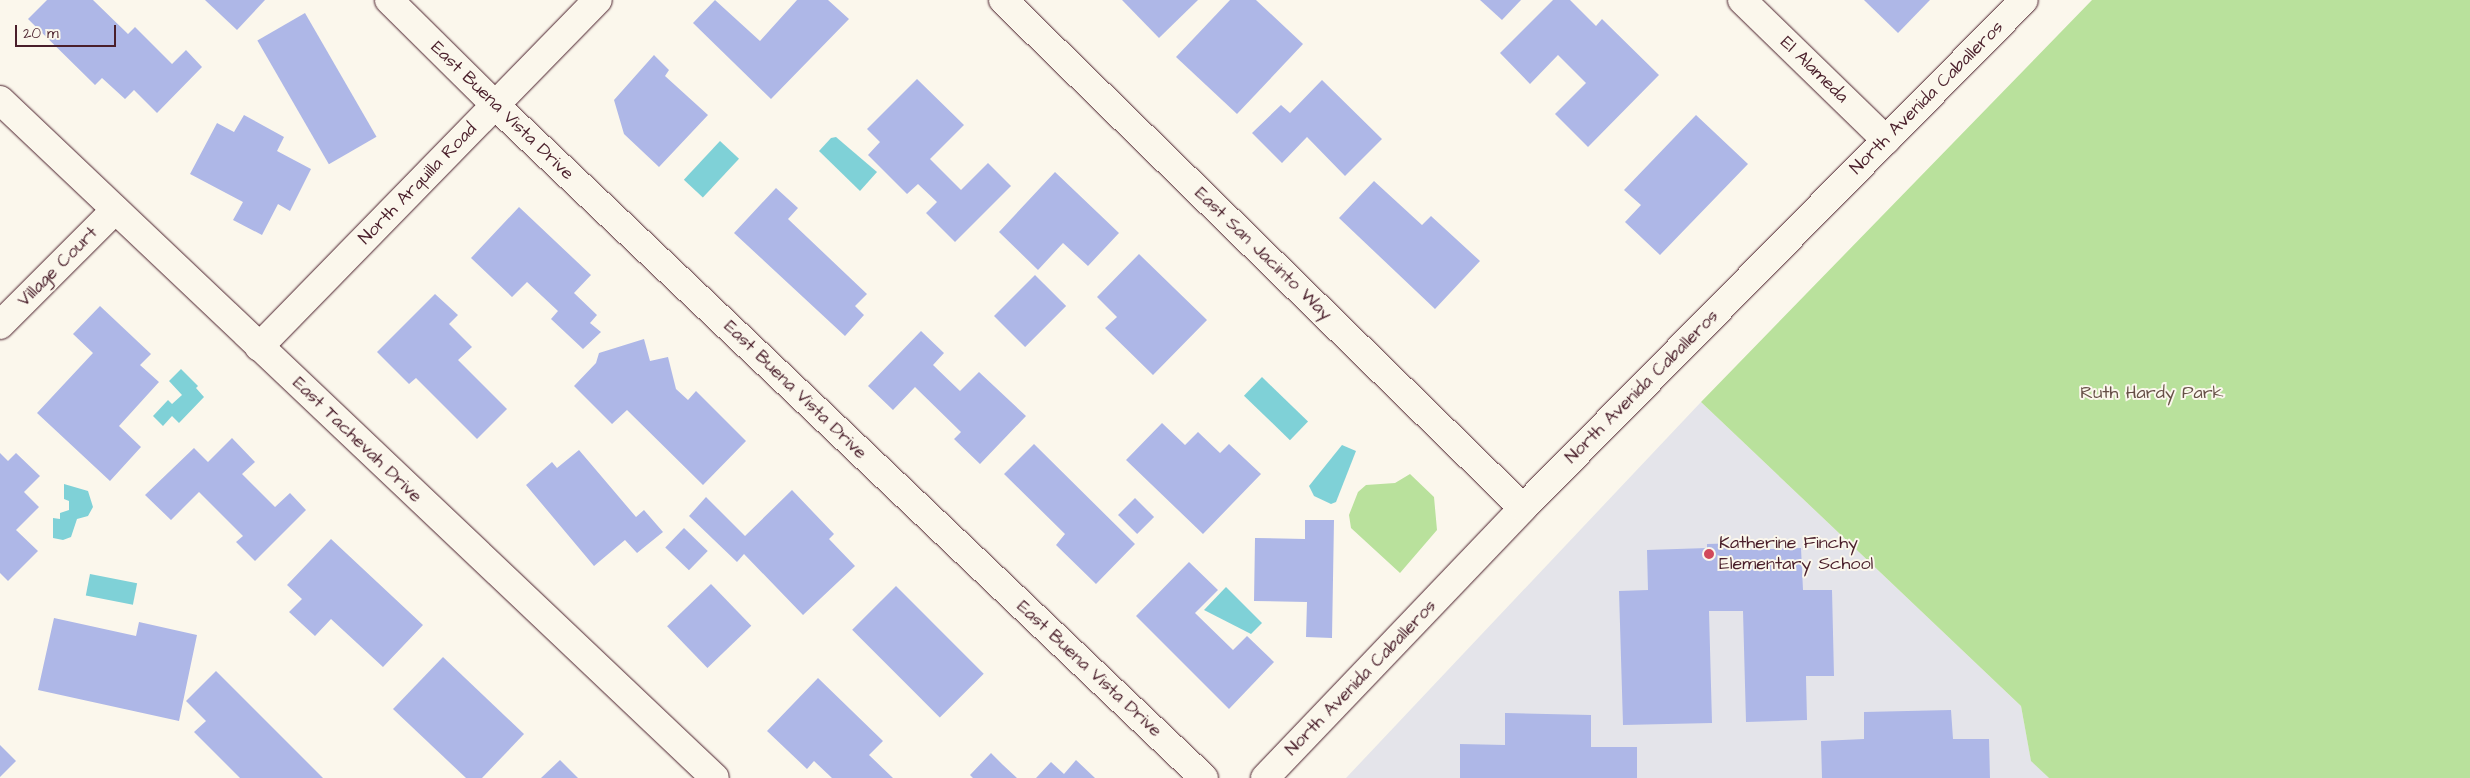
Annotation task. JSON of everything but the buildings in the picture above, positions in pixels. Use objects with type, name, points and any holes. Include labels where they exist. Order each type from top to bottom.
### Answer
[{"type":"street","name":"East Buena Vista Drive","points":[[389,0],[496,106],[1204,778]]},
{"type":"street","name":"North Arquilla Road","points":[[259,347],[598,0]]},
{"type":"street","name":"East San Jacinto Way","points":[[1003,0],[1523,508]]},
{"type":"street","name":"El Alameda","points":[[1742,0],[1886,140]]},
{"type":"street","name":"North Avenida Caballeros","points":[[1265,778],[1523,508],[2024,0]]},
{"type":"street","name":"East Tachevah Drive","points":[[0,100],[715,778]]},
{"type":"street","name":"Village Court","points":[[0,325],[115,210]]},
{"type":"shaded area","name":"Katherine Finchy Elementary School","points":[[1701,402],[2021,706],[2031,760],[2049,778],[1346,778]]},
{"type":"green space","name":"Ruth Hardy Park","points":[[2092,0],[2470,0],[2470,778],[2049,778],[2031,761],[2021,706],[1701,402]]},
{"type":"green space","points":[[1410,474],[1434,497],[1437,530],[1400,573],[1351,528],[1349,515],[1358,492],[1366,485],[1395,483]]},
{"type":"water","points":[[836,137],[877,172],[860,191],[819,151],[831,138]]},
{"type":"water","points":[[720,141],[739,159],[703,197],[684,180]]},
{"type":"water","points":[[181,369],[198,386],[196,388],[204,397],[179,423],[172,416],[163,426],[153,416],[168,400],[172,404],[182,395],[169,381]]},
{"type":"water","points":[[1262,377],[1308,421],[1290,440],[1244,396]]},
{"type":"water","points":[[1342,445],[1356,451],[1336,502],[1331,504],[1314,496],[1309,486]]},
{"type":"water","points":[[64,484],[88,491],[93,507],[88,516],[77,519],[71,537],[63,540],[53,538],[53,518],[60,519],[60,513],[69,510],[69,501],[64,499]]},
{"type":"water","points":[[90,574],[137,583],[133,605],[86,596]]},
{"type":"water","points":[[1226,587],[1262,623],[1251,634],[1204,610]]},
{"type":"place","name":"Katherine Finchy Elementary School","points":[[1709,554]]}]
